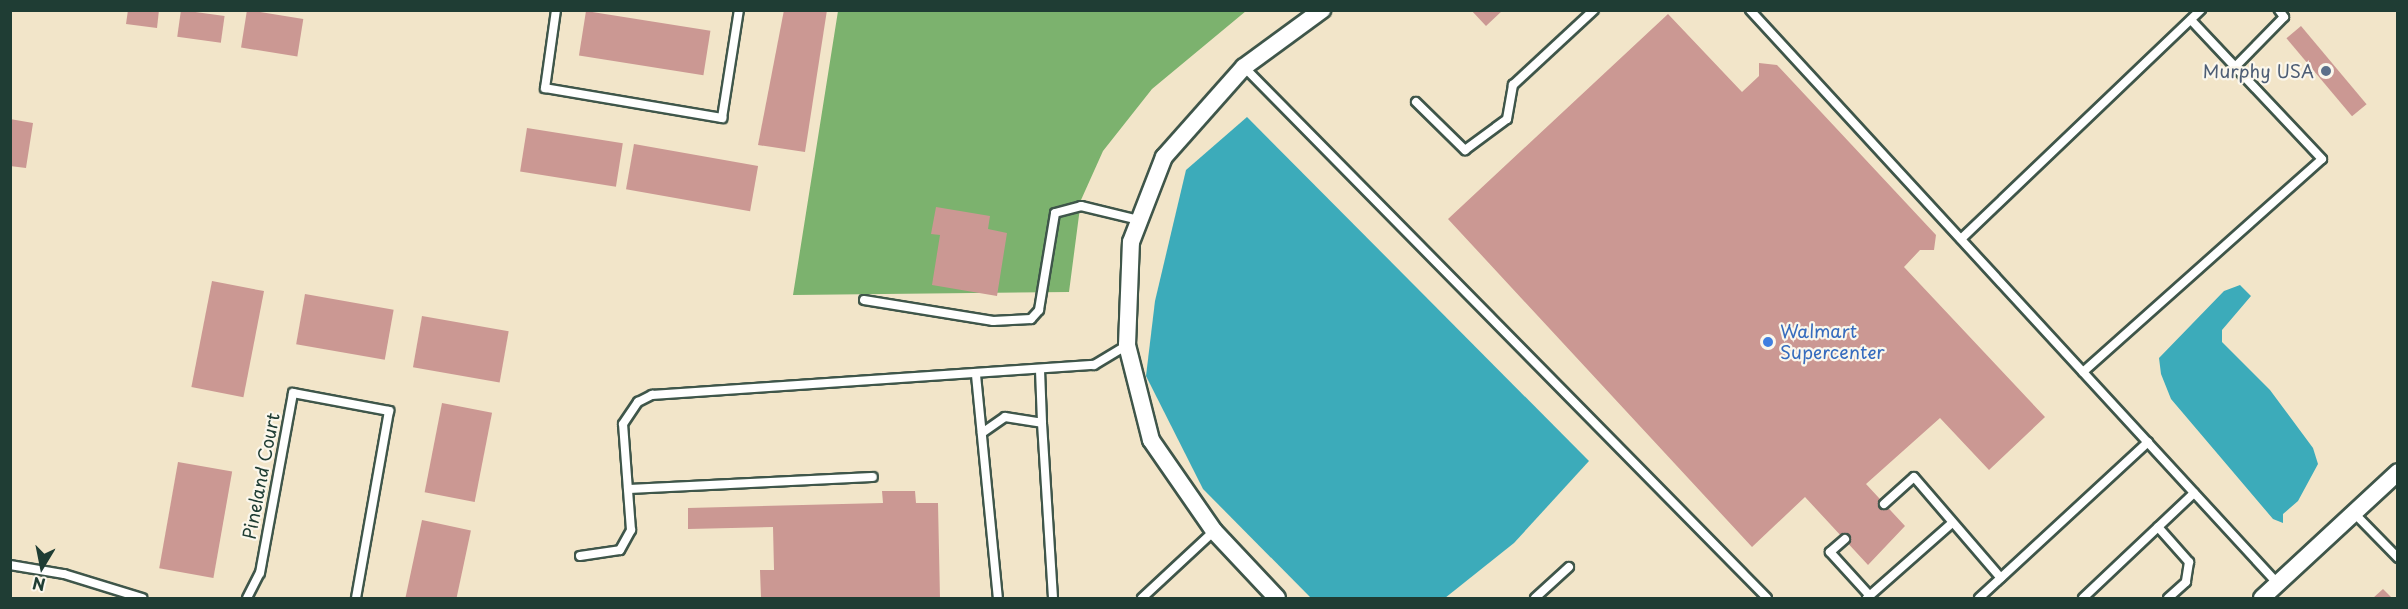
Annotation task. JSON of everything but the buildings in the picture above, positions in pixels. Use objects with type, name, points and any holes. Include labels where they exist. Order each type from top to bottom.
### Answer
[{"type":"street","points":[[1277,598],[1214,531],[1151,440],[1127,345],[1131,242],[1164,157],[1244,67],[1322,10]]},
{"type":"street","points":[[2262,598],[2397,472]]},
{"type":"lane","points":[[556,10],[545,88],[722,118],[739,10]]},
{"type":"lane","points":[[1416,102],[1465,150],[1506,119],[1513,85],[1594,10]]},
{"type":"lane","points":[[1750,10],[2278,584]]},
{"type":"lane","points":[[1961,239],[2201,10]]},
{"type":"lane","points":[[2235,67],[2284,17],[2279,10]]},
{"type":"lane","points":[[2083,372],[2322,159],[2191,21]]},
{"type":"lane","points":[[1244,67],[1767,598]]},
{"type":"lane","points":[[864,300],[993,321],[1031,319],[1042,299],[1055,213],[1081,206],[1139,220]]},
{"type":"lane","points":[[580,556],[620,550],[631,530],[623,424],[638,402],[652,395],[1040,370],[1094,364],[1127,345]]},
{"type":"lane","points":[[1040,370],[1053,598]]},
{"type":"lane","points":[[976,375],[998,598]]},
{"type":"lane","name":"Pineland Court","points":[[247,598],[260,573],[293,393],[390,411],[356,598]]},
{"type":"lane","points":[[982,433],[1005,417],[1042,423]]},
{"type":"lane","points":[[1979,598],[2148,442]]},
{"type":"lane","points":[[628,489],[873,477]]},
{"type":"lane","points":[[1884,504],[1914,477],[2001,578]]},
{"type":"lane","points":[[2083,598],[2194,493]]},
{"type":"lane","points":[[2354,513],[2397,558]]},
{"type":"lane","points":[[1845,539],[1830,552],[1869,597],[1952,522]]},
{"type":"lane","points":[[2158,527],[2189,562],[2186,582],[2168,598]]},
{"type":"lane","points":[[1142,598],[1214,531]]},
{"type":"lane","points":[[10,565],[64,573],[142,598]]},
{"type":"lane","points":[[1535,598],[1569,567]]},
{"type":"green space","points":[[838,11],[1246,11],[1152,89],[1103,151],[1081,200],[1069,292],[793,295]]},
{"type":"water","points":[[1247,117],[1589,461],[1514,543],[1445,598],[1311,598],[1203,489],[1146,376],[1155,301],[1186,170]]},
{"type":"water","points":[[2240,285],[2251,296],[2222,330],[2222,342],[2270,390],[2313,448],[2318,464],[2298,501],[2283,514],[2283,523],[2273,519],[2171,399],[2161,374],[2159,358],[2224,291]]},
{"type":"place","name":"Murphy USA","points":[[2326,71]]},
{"type":"place","name":"Walmart Supercenter","points":[[1768,342]]}]
